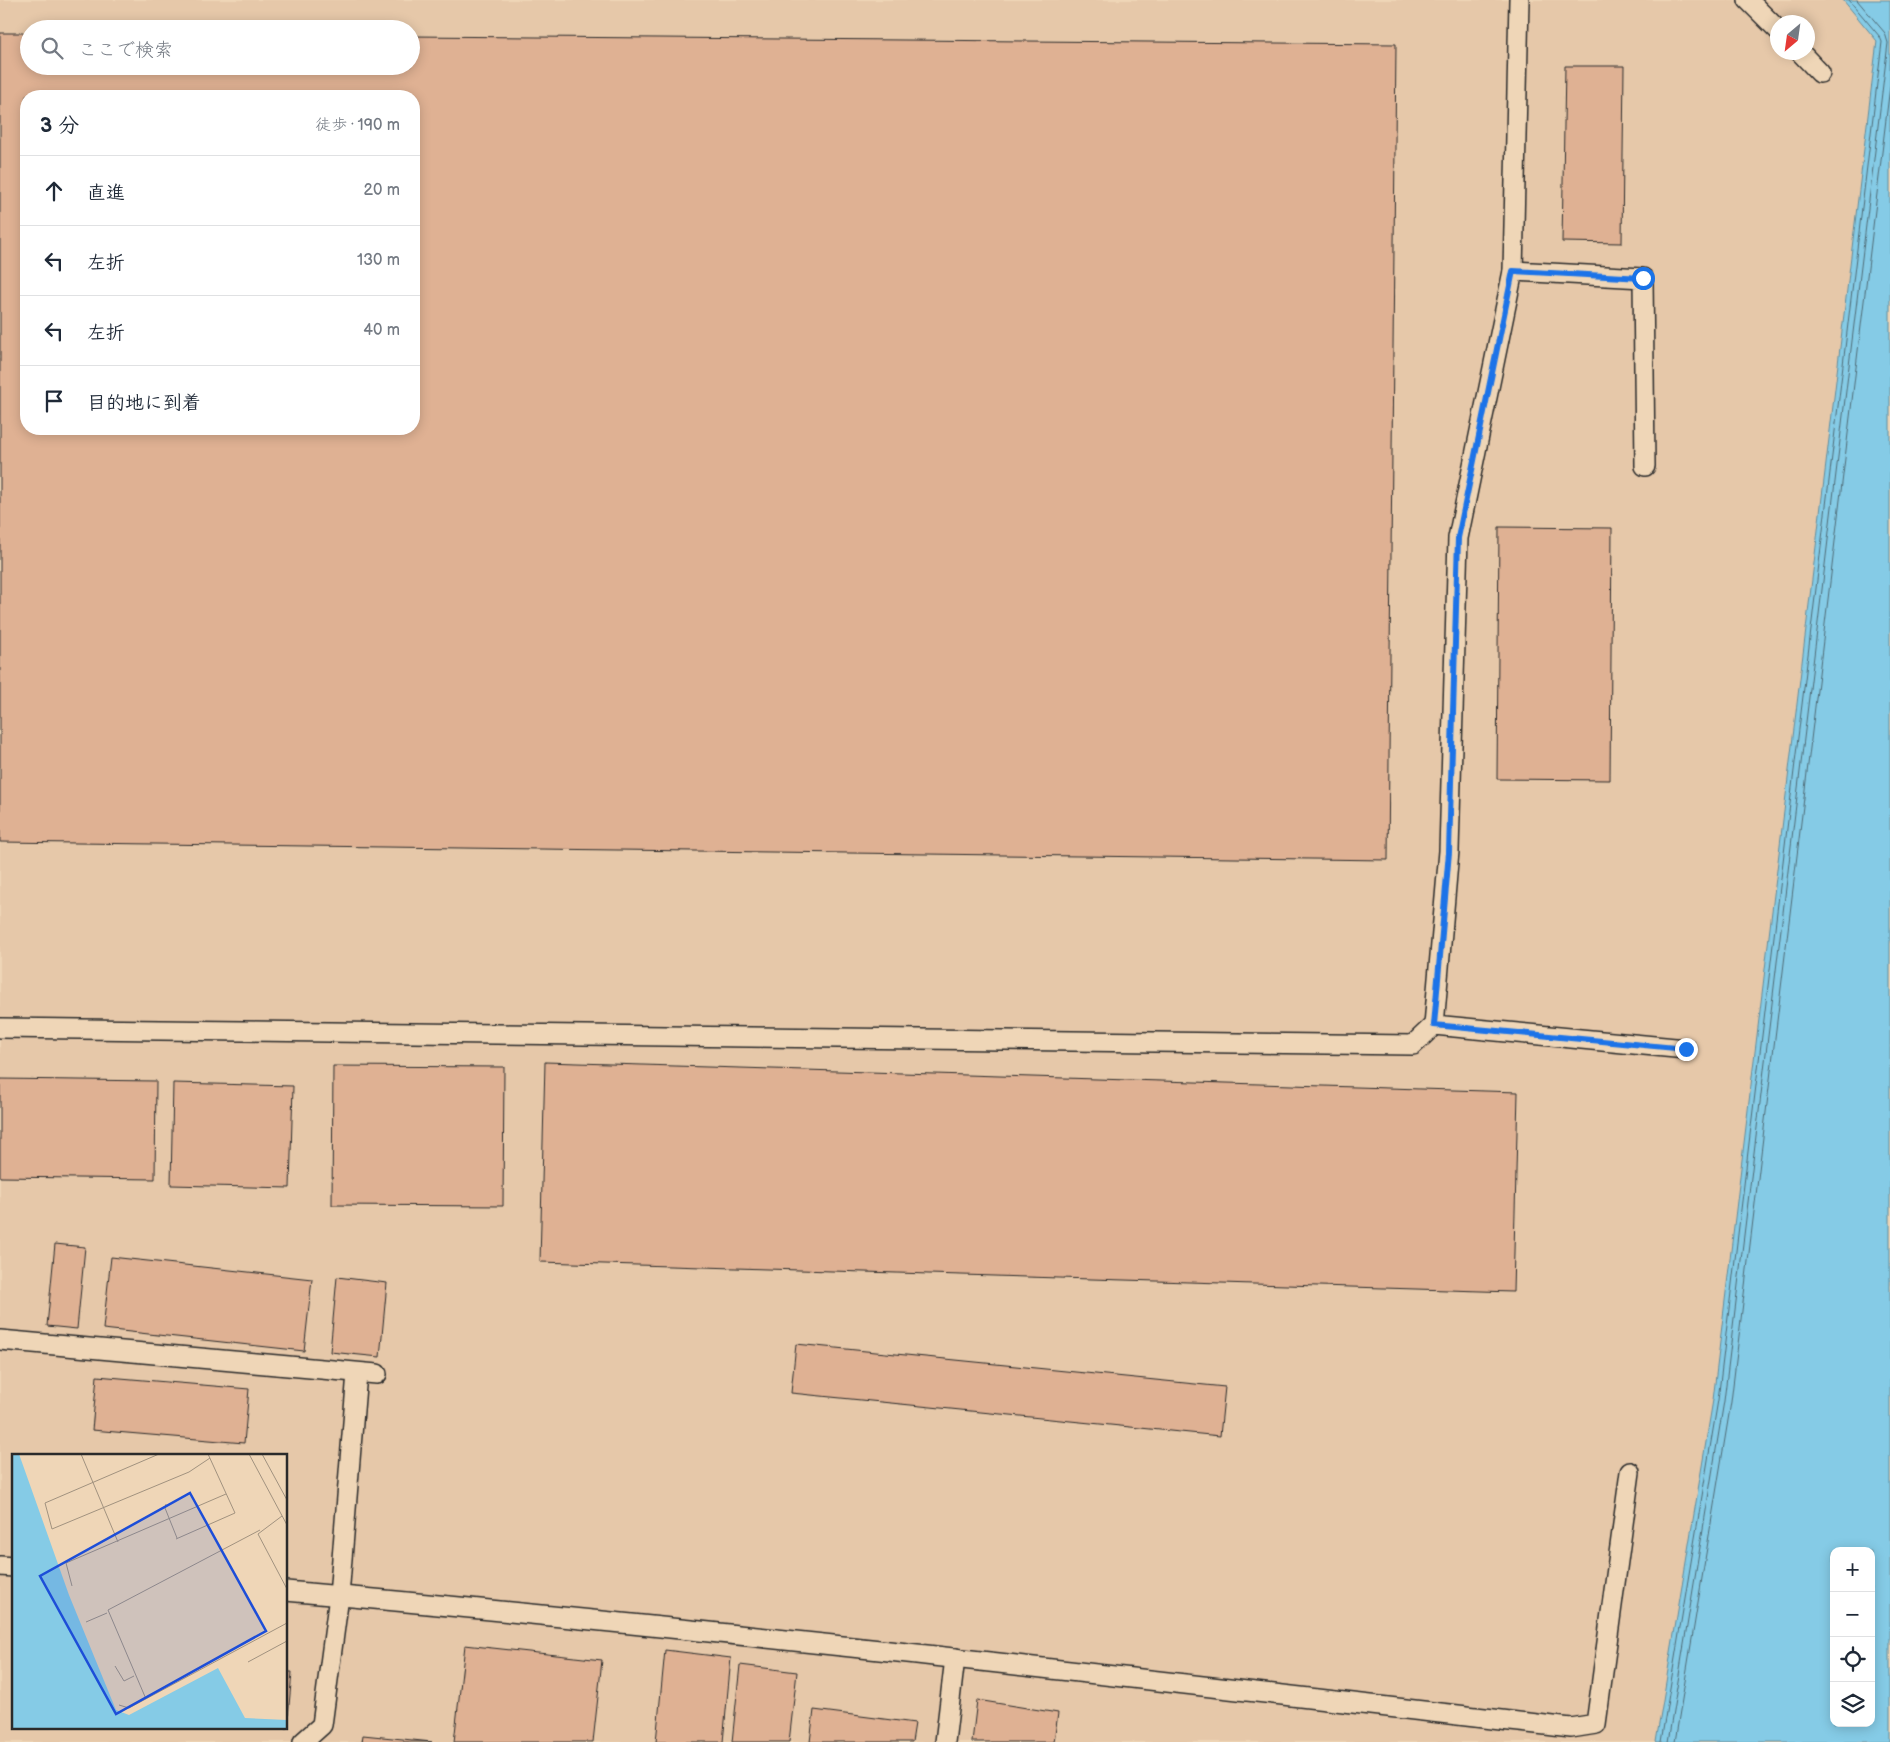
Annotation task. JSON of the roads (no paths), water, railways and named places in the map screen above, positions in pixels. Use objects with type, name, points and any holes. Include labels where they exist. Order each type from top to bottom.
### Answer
[{"type":"lane","points":[[0,1028],[1413,1045],[1434,1025],[1449,852],[1458,538],[1513,271],[1520,0]]},
{"type":"lane","points":[[1748,0],[1770,22]]},
{"type":"lane","points":[[1808,60],[1820,73]]},
{"type":"lane","points":[[1513,271],[1643,278],[1645,466]]},
{"type":"lane","points":[[1434,1025],[1686,1049]]},
{"type":"lane","points":[[0,1340],[378,1374]]},
{"type":"lane","points":[[303,1742],[322,1725],[339,1596],[357,1373]]},
{"type":"lane","points":[[288,1591],[461,1606],[955,1658],[1571,1728],[1596,1724],[1630,1472]]},
{"type":"lane","points":[[945,1742],[955,1658]]},
{"type":"water","points":[[1843,0],[1890,0],[1890,1742],[1656,1742],[1713,1400],[1877,41]]}]
